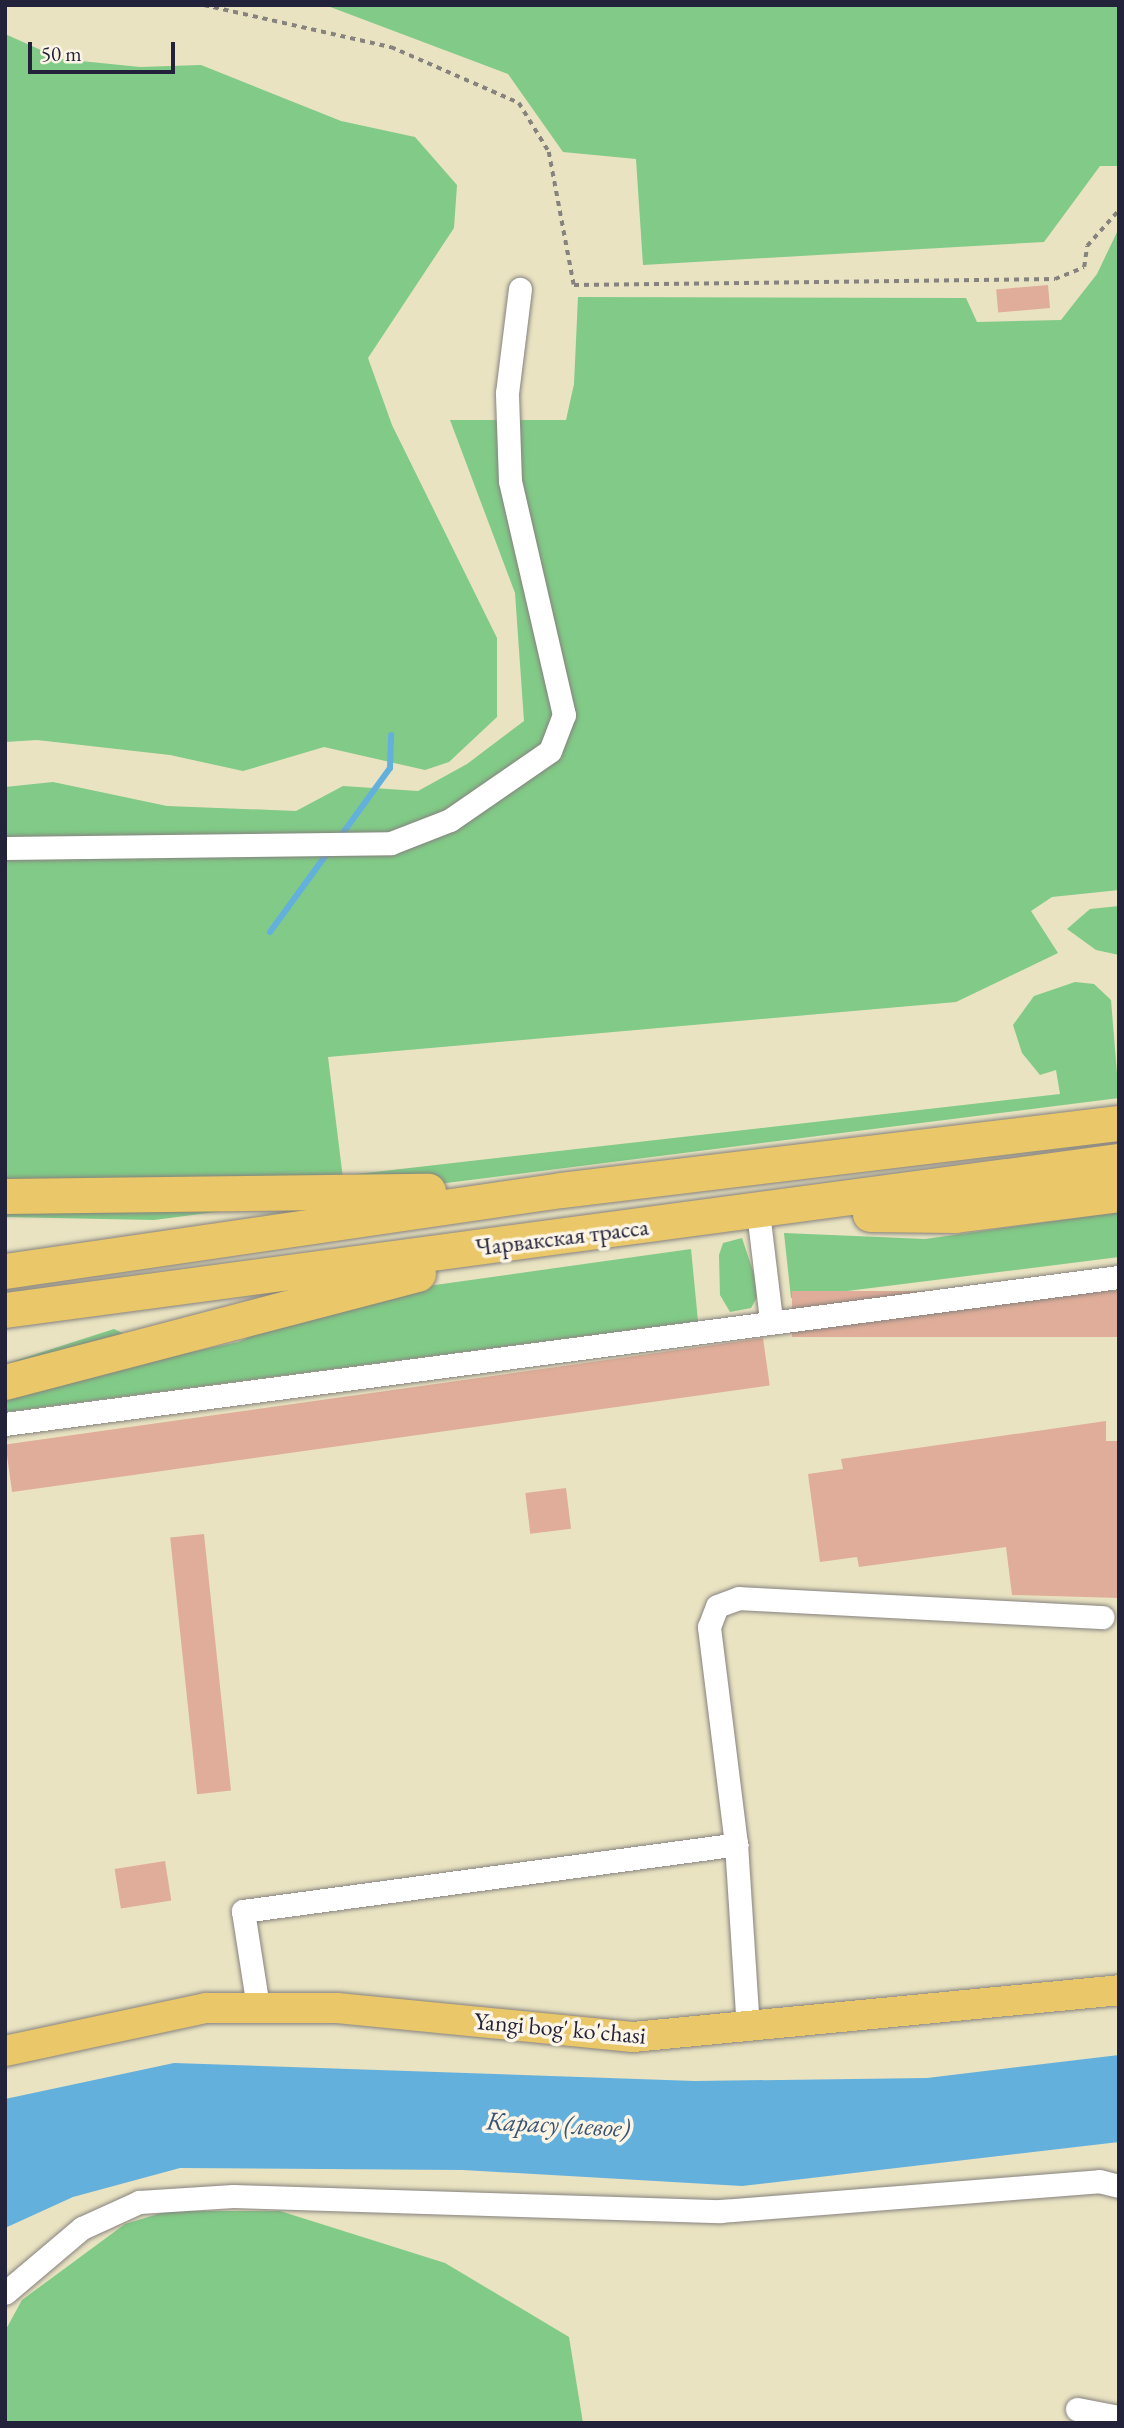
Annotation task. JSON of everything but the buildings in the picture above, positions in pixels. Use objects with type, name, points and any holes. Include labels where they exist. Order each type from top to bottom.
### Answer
[{"type":"highway","name":"Чарвакская трасса","points":[[5,1271],[561,1189],[1119,1123]]},
{"type":"highway","name":"Чарвакская трасса","points":[[5,1310],[758,1212],[1119,1161]]},
{"type":"highway","points":[[5,1196],[561,1189]]},
{"type":"highway","points":[[758,1212],[955,1215],[1119,1194]]},
{"type":"highway","points":[[5,1382],[568,1235]]},
{"type":"main road","name":"Yangi bog' ko'chasi","points":[[5,2051],[164,2014],[258,2007],[337,2008],[633,2037],[748,2029],[1119,1990]]},
{"type":"street","points":[[5,848],[302,842],[369,845],[411,838],[450,820],[550,751],[564,715],[510,481],[507,393],[520,289]]},
{"type":"street","points":[[758,1212],[771,1320]]},
{"type":"street","points":[[5,1424],[771,1320],[1119,1277]]},
{"type":"street","points":[[748,2029],[736,1844],[709,1628],[716,1606],[739,1598],[1103,1617]]},
{"type":"street","points":[[258,2007],[243,1911],[736,1844]]},
{"type":"street","points":[[5,2293],[82,2228],[138,2202],[233,2196],[720,2211],[1098,2180],[1119,2186]]},
{"type":"street","points":[[1077,2409],[1119,2417]]},
{"type":"path","points":[[204,5],[391,47],[519,103],[549,152],[574,285],[1055,279],[1084,267],[1087,246],[1119,210]]},
{"type":"green space","points":[[325,5],[1119,5],[1119,166],[1100,166],[1044,242],[643,265],[636,159],[563,152],[508,74]]},
{"type":"green space","points":[[5,34],[61,59],[140,67],[201,65],[341,121],[415,137],[457,185],[454,228],[368,358],[392,425],[497,638],[497,717],[449,762],[425,770],[324,747],[243,771],[170,755],[37,740],[5,742]]},
{"type":"green space","points":[[1119,228],[1119,890],[1052,897],[1031,911],[1058,953],[956,1002],[328,1057],[345,1195],[154,1220],[5,1217],[5,787],[53,782],[167,806],[296,811],[343,786],[418,791],[467,764],[524,721],[515,593],[450,420],[566,420],[574,384],[578,297],[966,298],[977,322],[1061,320],[1097,274]]},
{"type":"green space","points":[[1119,906],[1119,955],[1096,950],[1067,929],[1090,909]]},
{"type":"green space","points":[[1075,982],[1094,984],[1111,1000],[1119,1098],[351,1195],[348,1175],[1060,1094],[1056,1070],[1040,1075],[1022,1053],[1013,1025],[1034,996]]},
{"type":"green space","points":[[1119,1212],[1119,1257],[791,1298],[784,1233],[925,1239]]},
{"type":"green space","points":[[742,1238],[760,1292],[751,1308],[730,1312],[720,1295],[719,1255],[723,1243]]},
{"type":"green space","points":[[691,1249],[698,1321],[5,1412],[5,1364],[114,1329],[167,1354],[186,1353],[238,1342],[335,1299]]},
{"type":"green space","points":[[168,2211],[280,2211],[445,2263],[569,2337],[583,2423],[5,2423],[5,2331],[22,2300],[125,2224]]},
{"type":"water","name":"Карасу (левое)","points":[[1119,2055],[1119,2142],[742,2186],[463,2170],[180,2168],[73,2197],[5,2228],[5,2099],[174,2063],[695,2081],[927,2078]]},
{"type":"waterway","points":[[340,837],[390,768],[391,735]]},
{"type":"waterway","points":[[270,932],[331,848]]}]
